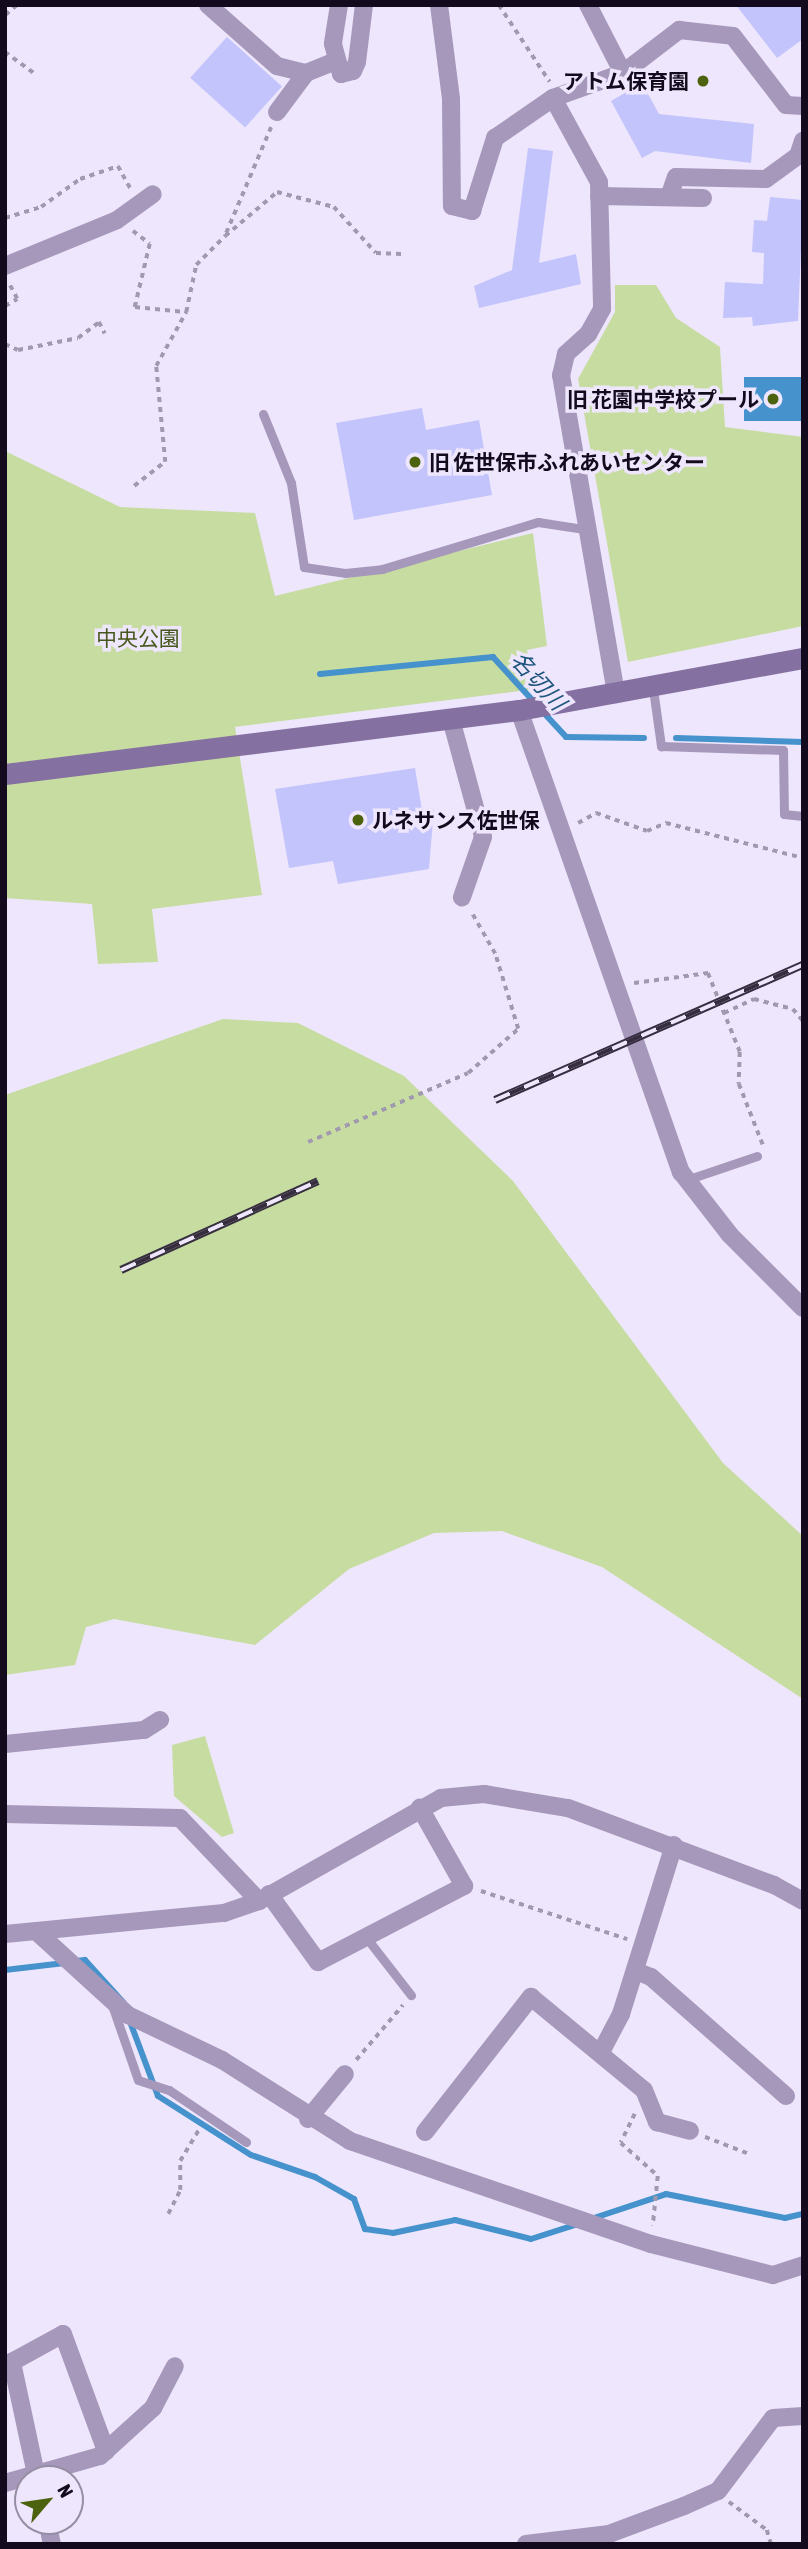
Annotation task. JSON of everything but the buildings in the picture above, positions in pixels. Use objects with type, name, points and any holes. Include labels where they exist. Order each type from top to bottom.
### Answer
[{"type":"street","points":[[208,5],[277,66],[306,73]]},
{"type":"street","points":[[339,5],[335,61],[341,74],[353,71],[364,5]]},
{"type":"street","points":[[439,5],[451,100],[452,206],[472,211],[495,138],[553,98],[623,73],[679,30],[733,36],[786,105],[803,106]]},
{"type":"street","points":[[589,5],[623,73]]},
{"type":"street","points":[[277,112],[306,73],[335,61]]},
{"type":"street","points":[[553,98],[599,182],[602,309],[589,334],[566,354],[561,374],[584,529],[617,694]]},
{"type":"street","points":[[669,197],[676,177],[766,179],[798,156],[803,141]]},
{"type":"street","points":[[5,266],[117,220],[153,194]]},
{"type":"street","points":[[599,196],[703,198]]},
{"type":"street","points":[[5,774],[522,709],[653,689],[803,658]]},
{"type":"street","points":[[522,709],[614,985],[686,1180],[730,1235],[803,1308]]},
{"type":"street","points":[[451,719],[483,837],[463,897]]},
{"type":"street","points":[[5,1744],[144,1730],[160,1720]]},
{"type":"street","points":[[5,1934],[224,1913],[264,1897],[441,1798],[524,1796],[674,1845],[803,1901]]},
{"type":"street","points":[[5,1814],[180,1818],[264,1897],[318,1962],[365,1935],[464,1886],[421,1808]]},
{"type":"street","points":[[601,2052],[645,1946],[650,1908],[674,1845]]},
{"type":"street","points":[[37,1932],[128,2015],[222,2060],[308,2119],[651,2244],[773,2275],[789,2274],[803,2265]]},
{"type":"street","points":[[636,1971],[651,1977],[786,2096]]},
{"type":"street","points":[[423,2138],[531,1997],[601,2052],[648,2099],[657,2122],[690,2131]]},
{"type":"street","points":[[308,2119],[348,2070]]},
{"type":"street","points":[[34,2465],[9,2371],[12,2362],[63,2334],[106,2451]]},
{"type":"street","points":[[80,2465],[106,2451],[153,2408],[175,2366]]},
{"type":"street","points":[[526,2544],[609,2534],[718,2491],[773,2418],[803,2416]]},
{"type":"lane","points":[[263,414],[291,483],[304,567],[345,573],[382,569],[538,522],[584,529]]},
{"type":"lane","points":[[653,689],[661,746],[783,750],[784,814],[803,816]]},
{"type":"lane","points":[[686,1180],[757,1156]]},
{"type":"lane","points":[[365,1935],[411,1995]]},
{"type":"lane","points":[[109,1998],[138,2080],[169,2090],[246,2142]]},
{"type":"path","points":[[5,15],[17,5]]},
{"type":"path","points":[[499,5],[550,83],[553,98]]},
{"type":"path","points":[[5,52],[33,73]]},
{"type":"path","points":[[225,236],[277,112]]},
{"type":"path","points":[[5,218],[41,207],[80,179],[118,166],[132,191],[153,194]]},
{"type":"path","points":[[134,486],[165,462],[156,366],[186,312],[196,265],[225,236],[276,192],[334,206],[376,253],[402,254]]},
{"type":"path","points":[[117,220],[150,244],[135,307],[186,312]]},
{"type":"path","points":[[5,278],[17,299],[5,306]]},
{"type":"path","points":[[5,344],[18,350],[78,338],[100,322],[105,334]]},
{"type":"path","points":[[573,828],[596,813],[628,827],[647,831],[666,823],[803,858]]},
{"type":"path","points":[[308,1142],[468,1073],[518,1029],[495,954],[463,897]]},
{"type":"path","points":[[614,985],[708,973],[740,1052],[738,1084],[763,1143],[757,1156]]},
{"type":"path","points":[[724,1013],[754,999],[793,1009],[803,1021]]},
{"type":"path","points":[[464,1886],[564,1914],[645,1946]]},
{"type":"path","points":[[348,2070],[411,1995]]},
{"type":"path","points":[[648,2099],[621,2143],[658,2176],[651,2244]]},
{"type":"path","points":[[168,2214],[180,2190],[180,2161],[207,2118]]},
{"type":"path","points":[[690,2131],[747,2153]]},
{"type":"path","points":[[718,2491],[766,2530],[771,2544]]},
{"type":"green space","points":[[615,285],[656,285],[676,318],[720,347],[725,427],[803,437],[803,626],[628,662],[578,379],[615,312]]},
{"type":"green space","name":"中央公園","points":[[5,451],[120,507],[255,513],[275,596],[533,533],[547,646],[527,650],[535,689],[235,727],[262,895],[152,909],[158,962],[98,964],[92,904],[5,898]]},
{"type":"green space","points":[[223,1019],[298,1023],[404,1076],[513,1181],[723,1463],[803,1536],[803,1699],[602,1567],[502,1531],[434,1533],[349,1569],[255,1645],[114,1619],[86,1627],[75,1665],[5,1675],[5,1095]]},
{"type":"green space","points":[[205,1736],[234,1833],[222,1837],[174,1796],[172,1745]]},
{"type":"water","name":"旧 花園中学校プール","points":[[744,377],[803,377],[803,421],[744,421]]},
{"type":"waterway","name":"名切川","points":[[320,674],[493,657],[535,703]]},
{"type":"waterway","name":"名切川","points":[[542,711],[566,737],[644,738]]},
{"type":"waterway","name":"名切川","points":[[676,738],[803,742]]},
{"type":"waterway","points":[[76,1961],[85,1960],[123,2002]]},
{"type":"waterway","points":[[5,1970],[65,1963]]},
{"type":"waterway","points":[[129,2019],[158,2096],[251,2155],[315,2177],[354,2199],[365,2229],[393,2233],[455,2220],[531,2239],[581,2223]]},
{"type":"waterway","points":[[591,2219],[666,2194],[785,2218],[803,2214]]},
{"type":"railway","points":[[495,1100],[803,965]]},
{"type":"railway","points":[[121,1270],[318,1181]]},
{"type":"place","name":"アトム保育園","points":[[703,81]]},
{"type":"place","name":"旧 花園中学校プール","points":[[773,399]]},
{"type":"place","name":"旧 佐世保市ふれあいセンター","points":[[415,462]]},
{"type":"place","name":"ルネサンス佐世保","points":[[358,820]]}]
